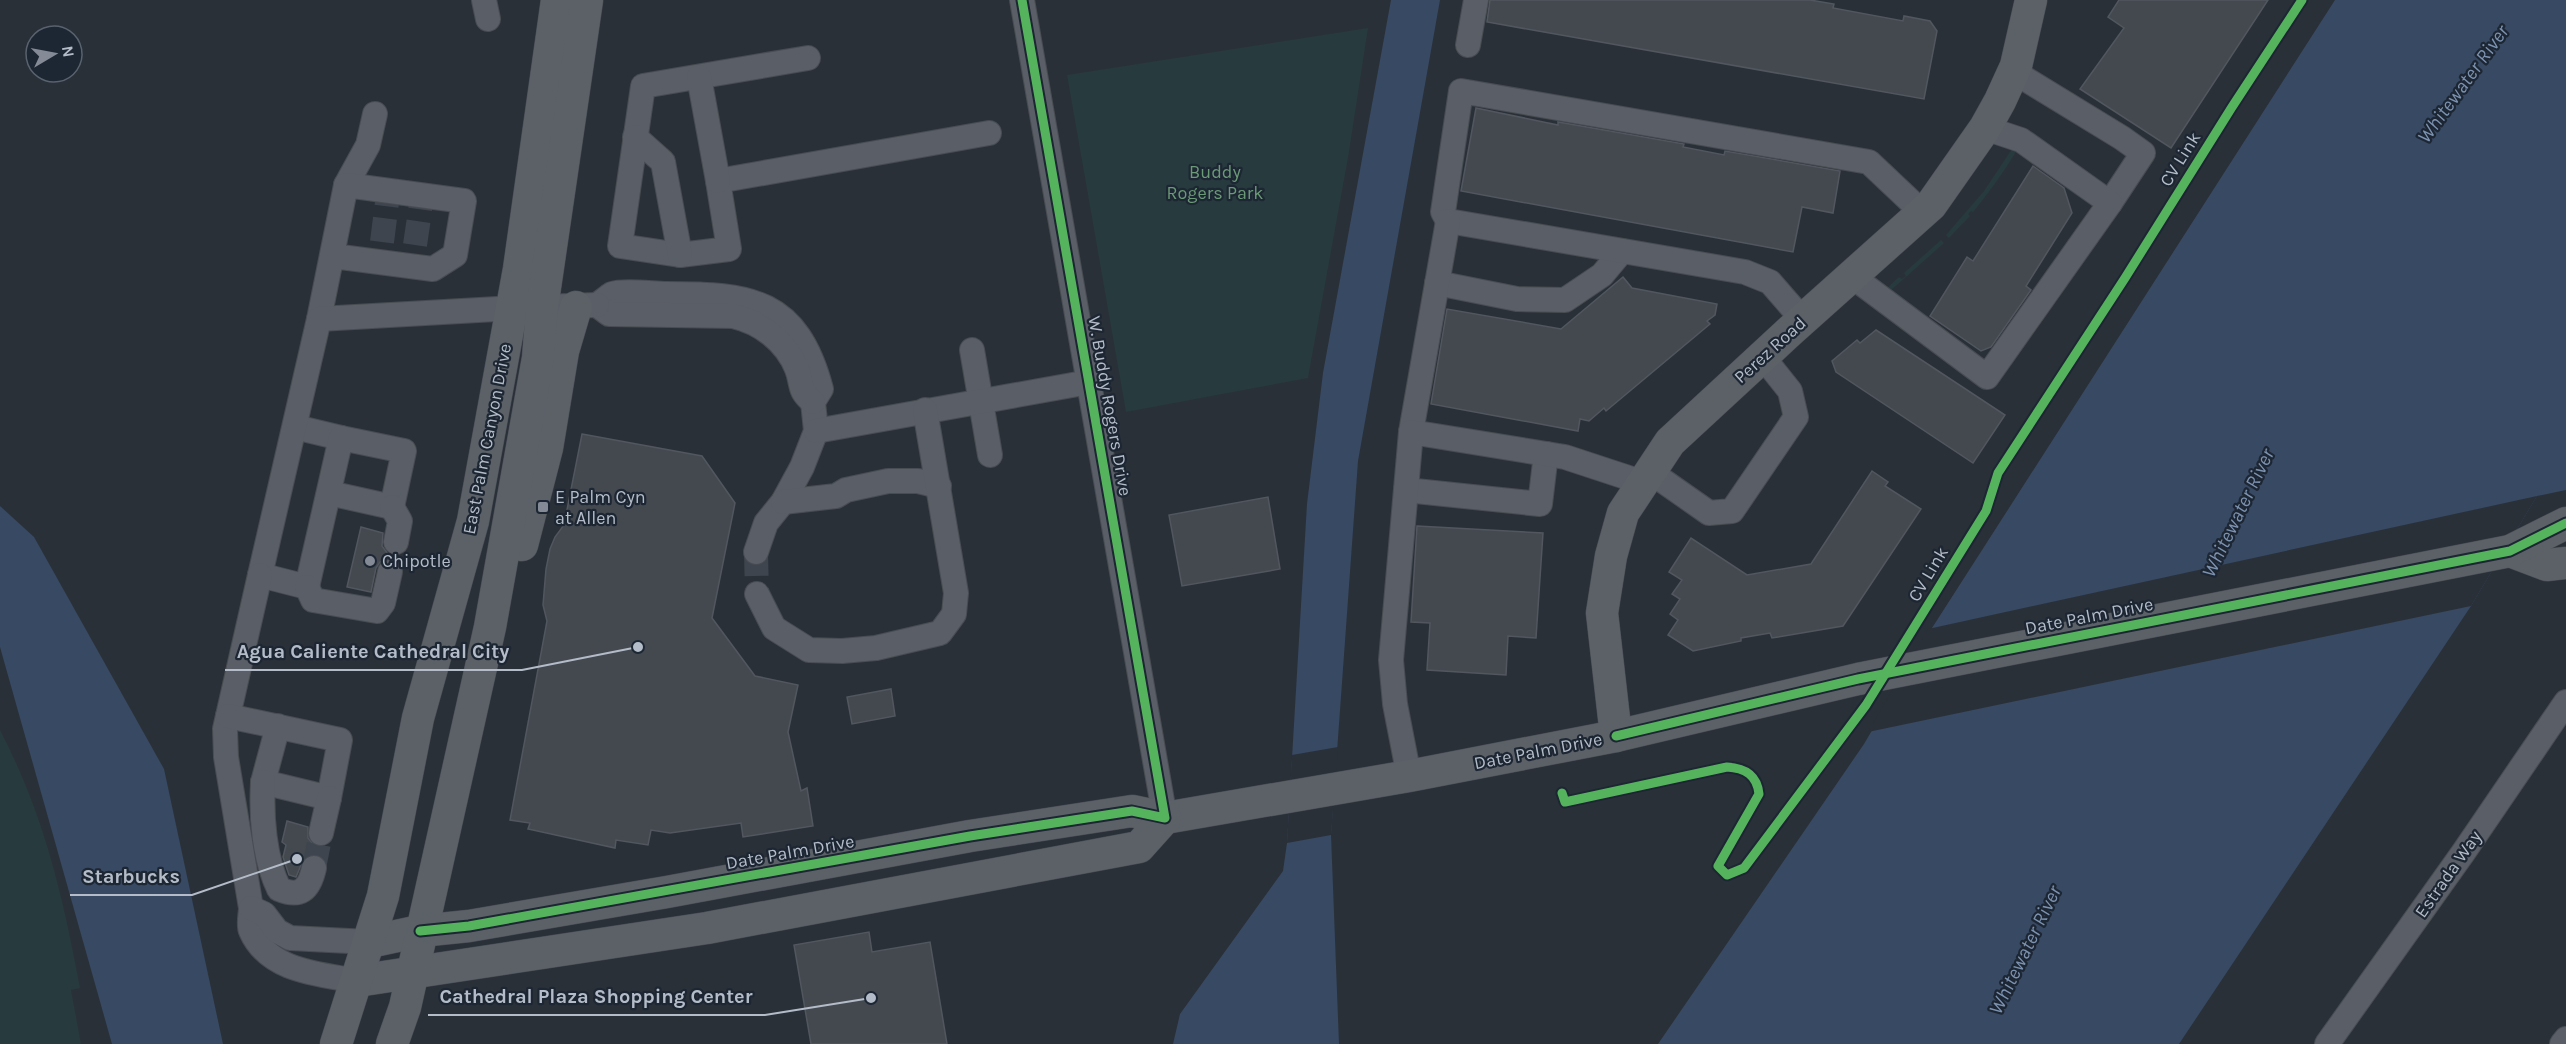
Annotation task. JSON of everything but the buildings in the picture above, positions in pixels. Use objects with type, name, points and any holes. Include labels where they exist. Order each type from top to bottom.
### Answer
[{"type":"main road","name":"East Palm Canyon Drive","points":[[392,1044],[405,1007],[489,627],[538,358],[527,308],[557,0]]},
{"type":"main road","name":"East Palm Canyon Drive","points":[[336,1044],[383,896],[418,718],[473,521],[527,308],[587,0]]},
{"type":"main road","name":"Perez Road","points":[[1616,736],[1602,613],[1611,556],[1623,513],[1670,442],[1762,356],[1931,205],[1985,128],[2014,72],[2031,0]]},
{"type":"main road","points":[[489,627],[526,535],[547,448],[563,351],[586,306]]},
{"type":"main road","name":"Date Palm Drive","points":[[369,942],[420,931],[492,922],[970,836],[1132,811],[1165,818],[1409,776],[1616,736],[1858,678],[2510,551],[2566,523]]},
{"type":"main road","points":[[2510,551],[2547,565],[2566,563]]},
{"type":"main road","points":[[357,981],[707,928],[1139,847],[1165,818]]},
{"type":"street","name":"W. Buddy Rogers Drive","points":[[1022,0],[1165,818]]},
{"type":"street","points":[[1468,45],[1476,0]]},
{"type":"street","points":[[699,76],[729,249],[680,255],[620,246],[643,86],[699,76],[808,58]]},
{"type":"street","points":[[1853,277],[1987,378],[2143,153],[2014,72]]},
{"type":"street","points":[[1409,776],[1395,704],[1391,660],[1411,432],[1448,221],[1443,212],[1461,91],[1869,162],[1923,213]]},
{"type":"street","points":[[357,981],[295,969],[277,960],[250,930],[251,908],[226,757],[225,729],[319,320],[346,185],[368,145],[375,114]]},
{"type":"street","points":[[1985,128],[2021,140],[2110,203]]},
{"type":"street","points":[[718,181],[989,133]]},
{"type":"street","points":[[635,137],[663,162],[680,255]]},
{"type":"street","points":[[333,256],[380,252],[414,256],[433,269],[454,255],[464,201],[421,200],[388,196],[346,185]]},
{"type":"street","points":[[1448,221],[1745,272],[1770,282],[1803,320]]},
{"type":"street","points":[[1437,283],[1517,299],[1565,300],[1602,275],[1622,251]]},
{"type":"street","points":[[319,320],[586,306],[609,314],[732,316],[750,320],[770,332],[786,351],[796,368],[802,393],[813,402],[816,431],[802,467],[783,502],[766,523],[756,552]]},
{"type":"street","points":[[972,350],[990,455]]},
{"type":"street","points":[[1411,432],[1565,457],[1645,477],[1709,513],[1732,511],[1796,417],[1790,391],[1762,356]]},
{"type":"street","points":[[816,431],[1089,382]]},
{"type":"street","points":[[758,594],[774,627],[808,650],[842,651],[876,648],[940,633],[954,614],[956,593],[925,410]]},
{"type":"street","points":[[295,427],[404,451],[392,507],[400,521],[396,542]]},
{"type":"street","points":[[341,438],[307,587],[313,600],[377,611],[383,603],[390,573]]},
{"type":"street","points":[[1406,490],[1540,504],[1546,454]]},
{"type":"street","points":[[783,502],[836,496],[846,490],[890,480],[918,480],[939,486]]},
{"type":"street","points":[[329,493],[392,507]]},
{"type":"street","points":[[260,575],[307,587]]},
{"type":"street","name":"Estrada Way","points":[[2327,1044],[2463,853],[2566,702]]},
{"type":"street","points":[[228,716],[340,740],[321,833]]},
{"type":"street","points":[[278,726],[263,782],[262,802],[271,872],[279,889],[289,893],[301,891],[310,884],[314,868]]},
{"type":"street","points":[[263,782],[329,798]]},
{"type":"street","points":[[251,908],[264,914],[278,931],[290,938],[369,942]]},
{"type":"street","points":[[2562,1044],[2566,1039]]},
{"type":"green space","name":"Buddy Rogers Park","points":[[1368,28],[1348,158],[1308,378],[1126,412],[1067,75]]},
{"type":"green space","points":[[2012,149],[2016,152],[1996,183],[1949,238],[1946,235],[1984,191]]},
{"type":"green space","points":[[1941,240],[1944,243],[1889,292],[1886,289],[1899,277],[1902,279],[1906,276],[1904,273]]},
{"type":"green space","points":[[0,730],[29,793],[59,888],[80,988],[71,990],[81,1044],[0,1044]]},
{"type":"water","points":[[1391,0],[1440,0],[1358,461],[1331,835],[1339,1044],[1173,1044],[1180,1014],[1283,871],[1287,843],[1307,504],[1323,373]]},
{"type":"water","name":"Whitewater River","points":[[2335,0],[2566,0],[2566,490],[2537,496],[2471,606],[2179,1044],[1658,1044],[1864,744],[1932,628]]},
{"type":"water","points":[[0,506],[34,537],[164,769],[223,1044],[112,1044],[0,647]]},
{"type":"pier","points":[[2537,496],[2471,606],[1868,732],[1928,629]]},
{"type":"pier","points":[[1338,747],[1331,835],[1287,843],[1292,755]]},
{"type":"tunnel","points":[[382,242],[387,202]]},
{"type":"tunnel","points":[[415,245],[421,204]]},
{"type":"tunnel","points":[[756,552],[757,594]]},
{"type":"tunnel","points":[[314,868],[321,833]]},
{"type":"cycle path","points":[[420,931],[469,926],[970,836],[1132,811],[1165,818],[1022,0]]},
{"type":"cycle path","name":"CV Link","points":[[1562,793],[1565,802],[1727,767],[1745,771],[1753,777],[1759,794],[1718,866],[1727,875],[1744,868],[1866,705],[1986,511],[1998,473],[2302,0]]},
{"type":"cycle path","points":[[1616,736],[1858,679],[2510,551],[2566,523]]},
{"type":"place","name":"E Palm Cyn at Allen","points":[[543,507]]},
{"type":"place","name":"Chipotle","points":[[370,561]]},
{"type":"place","name":"Agua Caliente Cathedral City","points":[[638,647]]},
{"type":"place","name":"Starbucks","points":[[297,859]]},
{"type":"place","name":"Cathedral Plaza Shopping Center","points":[[871,998]]}]
